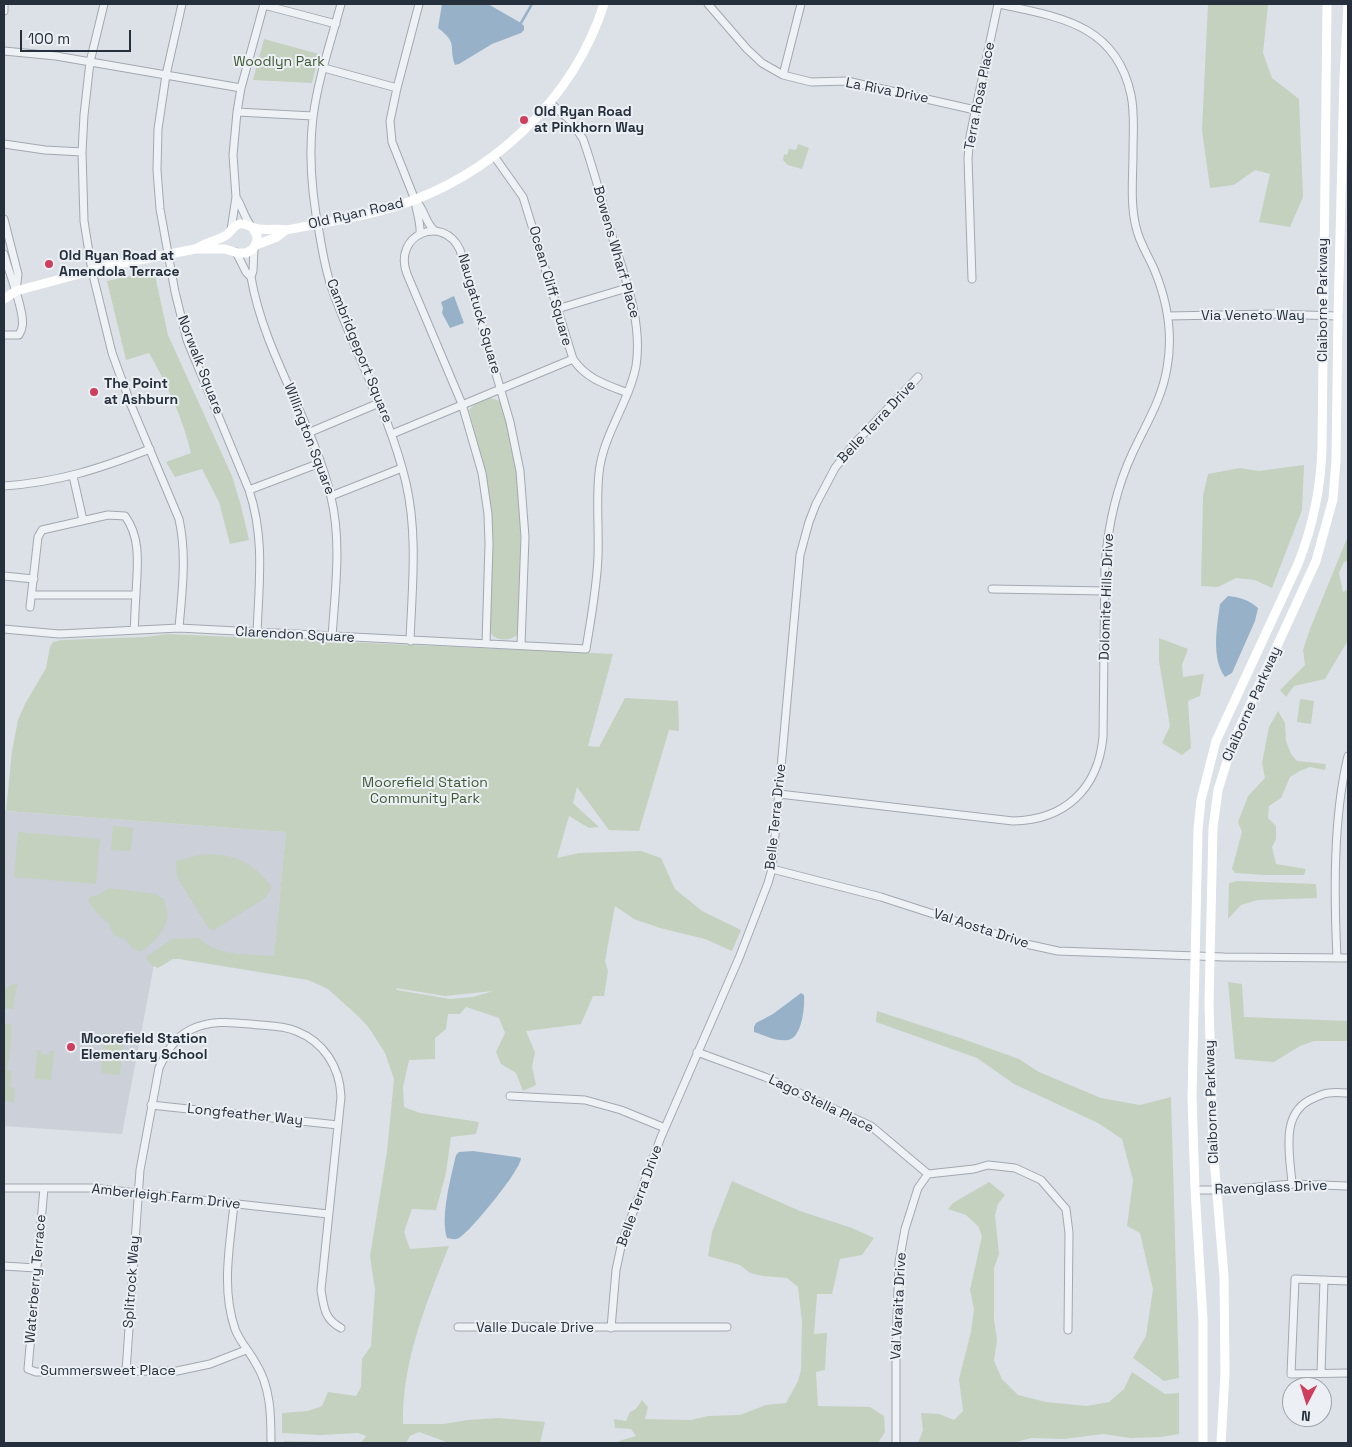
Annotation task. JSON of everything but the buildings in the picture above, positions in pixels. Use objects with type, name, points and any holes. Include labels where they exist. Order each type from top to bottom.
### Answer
[{"type":"main road","name":"Old Ryan Road","points":[[195,249],[225,236],[239,224],[247,224],[262,230],[276,228],[286,230],[378,212],[415,200],[470,173],[520,134],[550,103],[586,46],[604,4]]},
{"type":"main road","name":"Claiborne Parkway","points":[[1203,1443],[1203,1320],[1195,1190],[1192,1097],[1198,830],[1201,800],[1210,762],[1224,722],[1298,564],[1308,538],[1316,508],[1322,446],[1326,4]]},
{"type":"main road","name":"Claiborne Parkway","points":[[1221,1443],[1224,1374],[1224,1276],[1211,1106],[1210,956],[1212,850],[1218,790],[1225,764],[1239,727],[1316,561],[1333,499],[1336,460],[1344,78],[1348,4]]},
{"type":"main road","points":[[252,227],[257,236],[255,247]]},
{"type":"main road","points":[[230,230],[228,244],[235,251]]},
{"type":"main road","name":"Old Ryan Road","points":[[4,299],[16,291],[108,266],[167,254],[195,249],[220,248],[246,253],[286,230]]},
{"type":"main road","name":"Old Ryan Road","points":[[4,290],[16,291]]},
{"type":"street","points":[[4,4],[4,11]]},
{"type":"street","points":[[104,4],[90,62],[84,115],[82,152],[84,221],[92,271],[112,353],[131,405],[179,519],[184,559],[179,628]]},
{"type":"street","name":"Norwalk Square","points":[[182,4],[166,75],[158,129],[157,170],[160,209],[167,254],[187,340],[249,490],[256,513],[260,542],[257,633]]},
{"type":"street","points":[[230,230],[236,197],[233,155],[237,112],[241,88],[264,4],[336,24]]},
{"type":"street","name":"Cambridgeport Square","points":[[341,4],[313,116],[310,147],[311,173],[318,224],[332,288],[392,434],[409,499],[413,535],[410,641]]},
{"type":"street","points":[[419,4],[391,110],[391,133],[392,142],[415,200],[421,226],[420,234]]},
{"type":"street","name":"La Riva Drive","points":[[708,4],[747,49],[762,63],[782,75],[811,82],[847,81],[975,110]]},
{"type":"street","points":[[782,75],[801,4]]},
{"type":"street","name":"Terra Rosa Place","points":[[972,279],[968,158],[975,110],[999,4]]},
{"type":"street","name":"Dolomite Hills Drive","points":[[779,794],[1013,822],[1037,819],[1061,810],[1088,785],[1102,749],[1107,543],[1117,496],[1133,452],[1159,400],[1164,382],[1169,352],[1168,316],[1159,280],[1141,243],[1134,215],[1133,110],[1128,83],[1123,70],[1107,47],[1078,24],[1053,16],[999,4]]},
{"type":"street","points":[[4,51],[56,56],[241,88]]},
{"type":"street","points":[[324,68],[397,88]]},
{"type":"street","name":"Bowens Wharf Place","points":[[550,103],[571,121],[583,139],[636,320],[636,366],[628,393],[604,448],[600,464],[598,485],[598,558],[586,649]]},
{"type":"street","points":[[237,112],[313,116]]},
{"type":"street","points":[[4,144],[45,150],[82,152]]},
{"type":"street","name":"Ocean Cliff Square","points":[[494,156],[523,197],[557,309],[573,358],[578,367],[601,383],[628,393]]},
{"type":"street","points":[[236,197],[244,216],[252,227]]},
{"type":"street","points":[[415,200],[422,207],[430,227],[435,231]]},
{"type":"street","points":[[4,220],[18,274],[16,291]]},
{"type":"street","points":[[435,231],[420,234],[412,239],[405,252],[405,269],[462,404],[482,473],[488,514],[490,555],[486,644]]},
{"type":"street","name":"Naugatuck Square","points":[[435,231],[448,235],[456,242],[460,250],[510,422],[522,491],[525,537],[521,646]]},
{"type":"street","name":"Willington Square","points":[[255,247],[251,277],[262,321],[308,432],[331,496],[336,532],[337,564],[332,637]]},
{"type":"street","name":"Willington Square","points":[[235,251],[246,272],[251,277]]},
{"type":"street","points":[[4,254],[23,320],[19,335],[4,335]]},
{"type":"street","points":[[557,309],[627,288]]},
{"type":"street","name":"Via Veneto Way","points":[[1168,316],[1272,314],[1338,316]]},
{"type":"street","points":[[392,434],[573,358]]},
{"type":"street","name":"Belle Terra Drive","points":[[612,1328],[616,1270],[622,1242],[697,1052],[739,958],[772,869],[800,555],[809,522],[816,504],[835,468],[854,444],[918,377]]},
{"type":"street","points":[[308,432],[379,403]]},
{"type":"street","points":[[4,486],[38,483],[73,476],[150,449]]},
{"type":"street","points":[[249,490],[320,464]]},
{"type":"street","points":[[331,496],[402,468]]},
{"type":"street","points":[[73,476],[83,520]]},
{"type":"street","points":[[30,607],[38,537],[42,530],[108,515],[125,516],[130,523],[138,557],[134,630]]},
{"type":"street","points":[[4,576],[34,579]]},
{"type":"street","points":[[992,589],[1105,591]]},
{"type":"street","points":[[32,595],[136,594]]},
{"type":"street","name":"Clarendon Square","points":[[4,629],[59,634],[179,628],[586,649]]},
{"type":"street","points":[[1336,958],[1336,861],[1340,812],[1348,756]]},
{"type":"street","name":"Val Aosta Drive","points":[[772,869],[881,896],[1040,948],[1067,952],[1348,958]]},
{"type":"street","name":"Splitrock Way","points":[[126,1371],[138,1194],[143,1152],[159,1068],[174,1042],[190,1030],[203,1025],[227,1022],[295,1030],[311,1038],[323,1050],[334,1066],[341,1088],[321,1290],[326,1314],[333,1324],[341,1328]]},
{"type":"street","name":"Lago Stella Place","points":[[697,1052],[765,1076],[871,1126],[928,1174]]},
{"type":"street","points":[[1292,1184],[1288,1133],[1295,1113],[1300,1106],[1309,1100],[1327,1092],[1348,1093]]},
{"type":"street","points":[[510,1096],[585,1100],[622,1110],[666,1128]]},
{"type":"street","name":"Longfeather Way","points":[[151,1105],[338,1125]]},
{"type":"street","points":[[928,1174],[974,1169],[988,1165],[1015,1168],[1041,1180],[1066,1210],[1069,1233],[1068,1330]]},
{"type":"street","name":"Val Varaita Drive","points":[[896,1443],[896,1345],[899,1262],[905,1229],[918,1188],[928,1174]]},
{"type":"street","name":"Ravenglass Drive","points":[[1195,1190],[1292,1184],[1348,1186]]},
{"type":"street","name":"Amberleigh Farm Drive","points":[[4,1188],[92,1188],[328,1214]]},
{"type":"street","name":"Waterberry Terrace","points":[[28,1370],[44,1188]]},
{"type":"street","points":[[234,1204],[227,1272],[228,1291],[235,1330],[246,1350],[256,1362],[270,1399],[271,1443]]},
{"type":"street","points":[[4,1266],[36,1268]]},
{"type":"street","points":[[1348,1281],[1295,1279],[1291,1374],[1348,1373]]},
{"type":"street","points":[[1321,1373],[1324,1280]]},
{"type":"street","name":"Valle Ducale Drive","points":[[458,1327],[727,1327]]},
{"type":"street","name":"Summersweet Place","points":[[28,1370],[36,1372],[177,1371],[192,1369],[246,1350]]},
{"type":"shaded area","name":"Moorefield Station Elementary School","points":[[4,811],[286,832],[273,968],[157,949],[122,1134],[4,1126]]},
{"type":"green space","points":[[1208,4],[1270,4],[1268,5],[1263,53],[1272,78],[1299,99],[1303,197],[1290,227],[1259,222],[1270,174],[1255,170],[1234,185],[1210,188],[1202,130]]},
{"type":"green space","name":"Woodlyn Park","points":[[264,39],[319,54],[312,83],[253,80]]},
{"type":"green space","points":[[798,144],[809,148],[802,169],[788,165],[783,160],[784,154],[787,155],[789,149],[796,150]]},
{"type":"green space","points":[[154,271],[168,335],[232,476],[249,540],[230,544],[219,502],[202,469],[175,477],[166,462],[191,453],[184,427],[174,402],[149,353],[126,360],[107,281]]},
{"type":"green space","points":[[490,398],[500,401],[505,414],[515,462],[520,511],[521,560],[518,634],[515,637],[502,640],[491,634],[489,630],[491,519],[487,481],[469,410],[475,404]]},
{"type":"green space","points":[[1304,465],[1302,510],[1272,588],[1255,580],[1236,578],[1218,587],[1201,586],[1203,496],[1208,474],[1240,468],[1259,471]]},
{"type":"green space","points":[[1348,536],[1348,561],[1344,562],[1339,573],[1343,592],[1348,589],[1347,642],[1325,679],[1294,686],[1286,697],[1280,690],[1305,665],[1303,650],[1310,629]]},
{"type":"green space","name":"Moorefield Station Community Park","points":[[168,634],[613,654],[588,746],[599,747],[625,698],[678,701],[679,731],[669,730],[639,831],[609,830],[577,787],[573,803],[599,827],[589,828],[569,816],[557,858],[579,853],[641,851],[661,858],[675,889],[702,911],[741,930],[732,951],[705,939],[660,928],[634,919],[615,906],[605,961],[608,971],[604,996],[593,996],[581,1024],[526,1031],[535,1052],[532,1067],[536,1085],[523,1091],[516,1073],[501,1064],[496,1052],[505,1033],[499,1018],[466,1007],[460,1014],[448,1014],[446,1029],[435,1038],[435,1059],[409,1060],[403,1087],[404,1107],[420,1113],[479,1122],[476,1134],[451,1137],[446,1173],[436,1210],[412,1209],[404,1232],[410,1249],[449,1246],[424,1311],[411,1355],[404,1401],[403,1424],[443,1424],[499,1418],[545,1422],[540,1443],[449,1443],[419,1432],[410,1436],[406,1443],[361,1443],[366,1436],[358,1433],[321,1435],[282,1433],[282,1413],[308,1411],[322,1406],[328,1392],[356,1396],[361,1387],[362,1359],[371,1346],[375,1290],[370,1256],[387,1152],[394,1079],[385,1053],[369,1028],[328,989],[308,980],[179,959],[173,959],[158,968],[151,965],[146,957],[172,939],[199,938],[206,944],[224,951],[245,955],[274,956],[286,832],[6,811],[12,751],[18,720],[46,668],[50,647],[53,642],[62,640],[145,637]],"holes":[[[396,988],[445,996],[493,991],[473,997],[450,999],[397,990]]]},
{"type":"green space","points":[[1159,638],[1188,649],[1182,665],[1183,677],[1204,674],[1200,696],[1188,701],[1191,748],[1182,755],[1162,743],[1170,726],[1159,661]]},
{"type":"green space","points":[[1300,699],[1314,701],[1311,724],[1297,722]]},
{"type":"green space","points":[[1278,711],[1285,723],[1286,741],[1291,754],[1297,761],[1326,764],[1325,770],[1310,767],[1290,777],[1281,798],[1269,806],[1268,818],[1276,826],[1276,839],[1272,847],[1276,864],[1306,869],[1304,875],[1235,873],[1232,869],[1242,832],[1238,822],[1248,796],[1265,778],[1262,763],[1269,727]]},
{"type":"green space","points":[[113,826],[133,828],[131,851],[111,850]]},
{"type":"green space","points":[[18,832],[100,839],[96,884],[14,877]]},
{"type":"green space","points":[[212,854],[231,857],[246,863],[253,867],[272,887],[265,898],[214,930],[209,929],[177,877],[176,861]]},
{"type":"green space","points":[[1238,881],[1316,884],[1317,898],[1258,900],[1241,905],[1228,919],[1229,883]]},
{"type":"green space","points":[[109,888],[156,894],[163,899],[167,914],[164,927],[160,934],[144,950],[138,951],[131,947],[126,940],[114,935],[109,924],[96,912],[88,901],[91,896],[96,896]]},
{"type":"green space","points":[[1228,982],[1242,984],[1244,1017],[1348,1021],[1348,1041],[1314,1041],[1300,1046],[1274,1062],[1235,1059]]},
{"type":"green space","points":[[17,984],[13,1009],[4,1008],[5,990],[9,985]]},
{"type":"green space","points":[[877,1011],[1019,1059],[1039,1072],[1101,1098],[1140,1105],[1171,1097],[1179,1378],[1164,1381],[1133,1358],[1146,1336],[1153,1289],[1140,1233],[1127,1226],[1133,1180],[1122,1139],[1098,1123],[1014,1084],[977,1058],[876,1022]]},
{"type":"green space","points":[[6,1024],[12,1024],[7,1071],[12,1071],[10,1087],[15,1089],[14,1103],[4,1100],[4,1027]]},
{"type":"green space","points":[[104,1033],[124,1035],[120,1075],[101,1073]]},
{"type":"green space","points":[[37,1050],[41,1050],[41,1054],[50,1055],[50,1051],[54,1051],[51,1080],[35,1079]]},
{"type":"green space","points":[[732,1181],[800,1211],[852,1228],[874,1238],[862,1255],[840,1259],[832,1294],[817,1294],[814,1334],[827,1333],[825,1370],[816,1372],[818,1406],[870,1407],[884,1416],[885,1432],[878,1443],[619,1443],[619,1441],[636,1436],[631,1429],[615,1428],[614,1419],[626,1421],[630,1412],[636,1409],[642,1400],[648,1407],[645,1419],[691,1420],[708,1416],[740,1415],[766,1405],[786,1403],[798,1381],[801,1370],[802,1322],[798,1287],[787,1278],[750,1273],[740,1265],[708,1256],[712,1232]]},
{"type":"green space","points":[[989,1182],[1005,1195],[998,1204],[995,1215],[999,1254],[994,1268],[994,1319],[997,1340],[994,1361],[1002,1379],[1018,1395],[1046,1402],[1087,1406],[1109,1402],[1124,1389],[1132,1372],[1165,1394],[1179,1393],[1179,1434],[1131,1438],[1103,1434],[1064,1439],[1031,1438],[1013,1443],[918,1443],[923,1430],[921,1413],[939,1414],[954,1420],[963,1411],[959,1379],[971,1332],[974,1309],[970,1290],[982,1236],[978,1226],[966,1215],[948,1209],[953,1203]]},
{"type":"green space","points":[[284,1441],[361,1443],[284,1443]]},
{"type":"water","points":[[442,4],[488,4],[521,23],[524,26],[524,30],[521,33],[492,44],[455,65],[451,42],[438,28]]},
{"type":"water","points":[[454,296],[464,323],[450,328],[442,313],[441,302]]},
{"type":"water","points":[[1228,596],[1244,599],[1258,608],[1255,621],[1232,673],[1225,677],[1218,661],[1216,642],[1220,604]]},
{"type":"water","points":[[801,993],[804,995],[802,1021],[797,1034],[793,1038],[779,1040],[754,1032],[756,1023],[773,1014]]},
{"type":"water","points":[[473,1151],[521,1158],[513,1175],[473,1225],[459,1238],[447,1238],[445,1208],[456,1155],[459,1152]]},
{"type":"waterway","points":[[521,23],[532,4]]},
{"type":"place","name":"Old Ryan Road at Pinkhorn Way","points":[[524,120]]},
{"type":"place","name":"Old Ryan Road at Amendola Terrace","points":[[49,264]]},
{"type":"place","name":"The Point at Ashburn","points":[[94,392]]},
{"type":"place","name":"Moorefield Station Elementary School","points":[[71,1047]]}]
